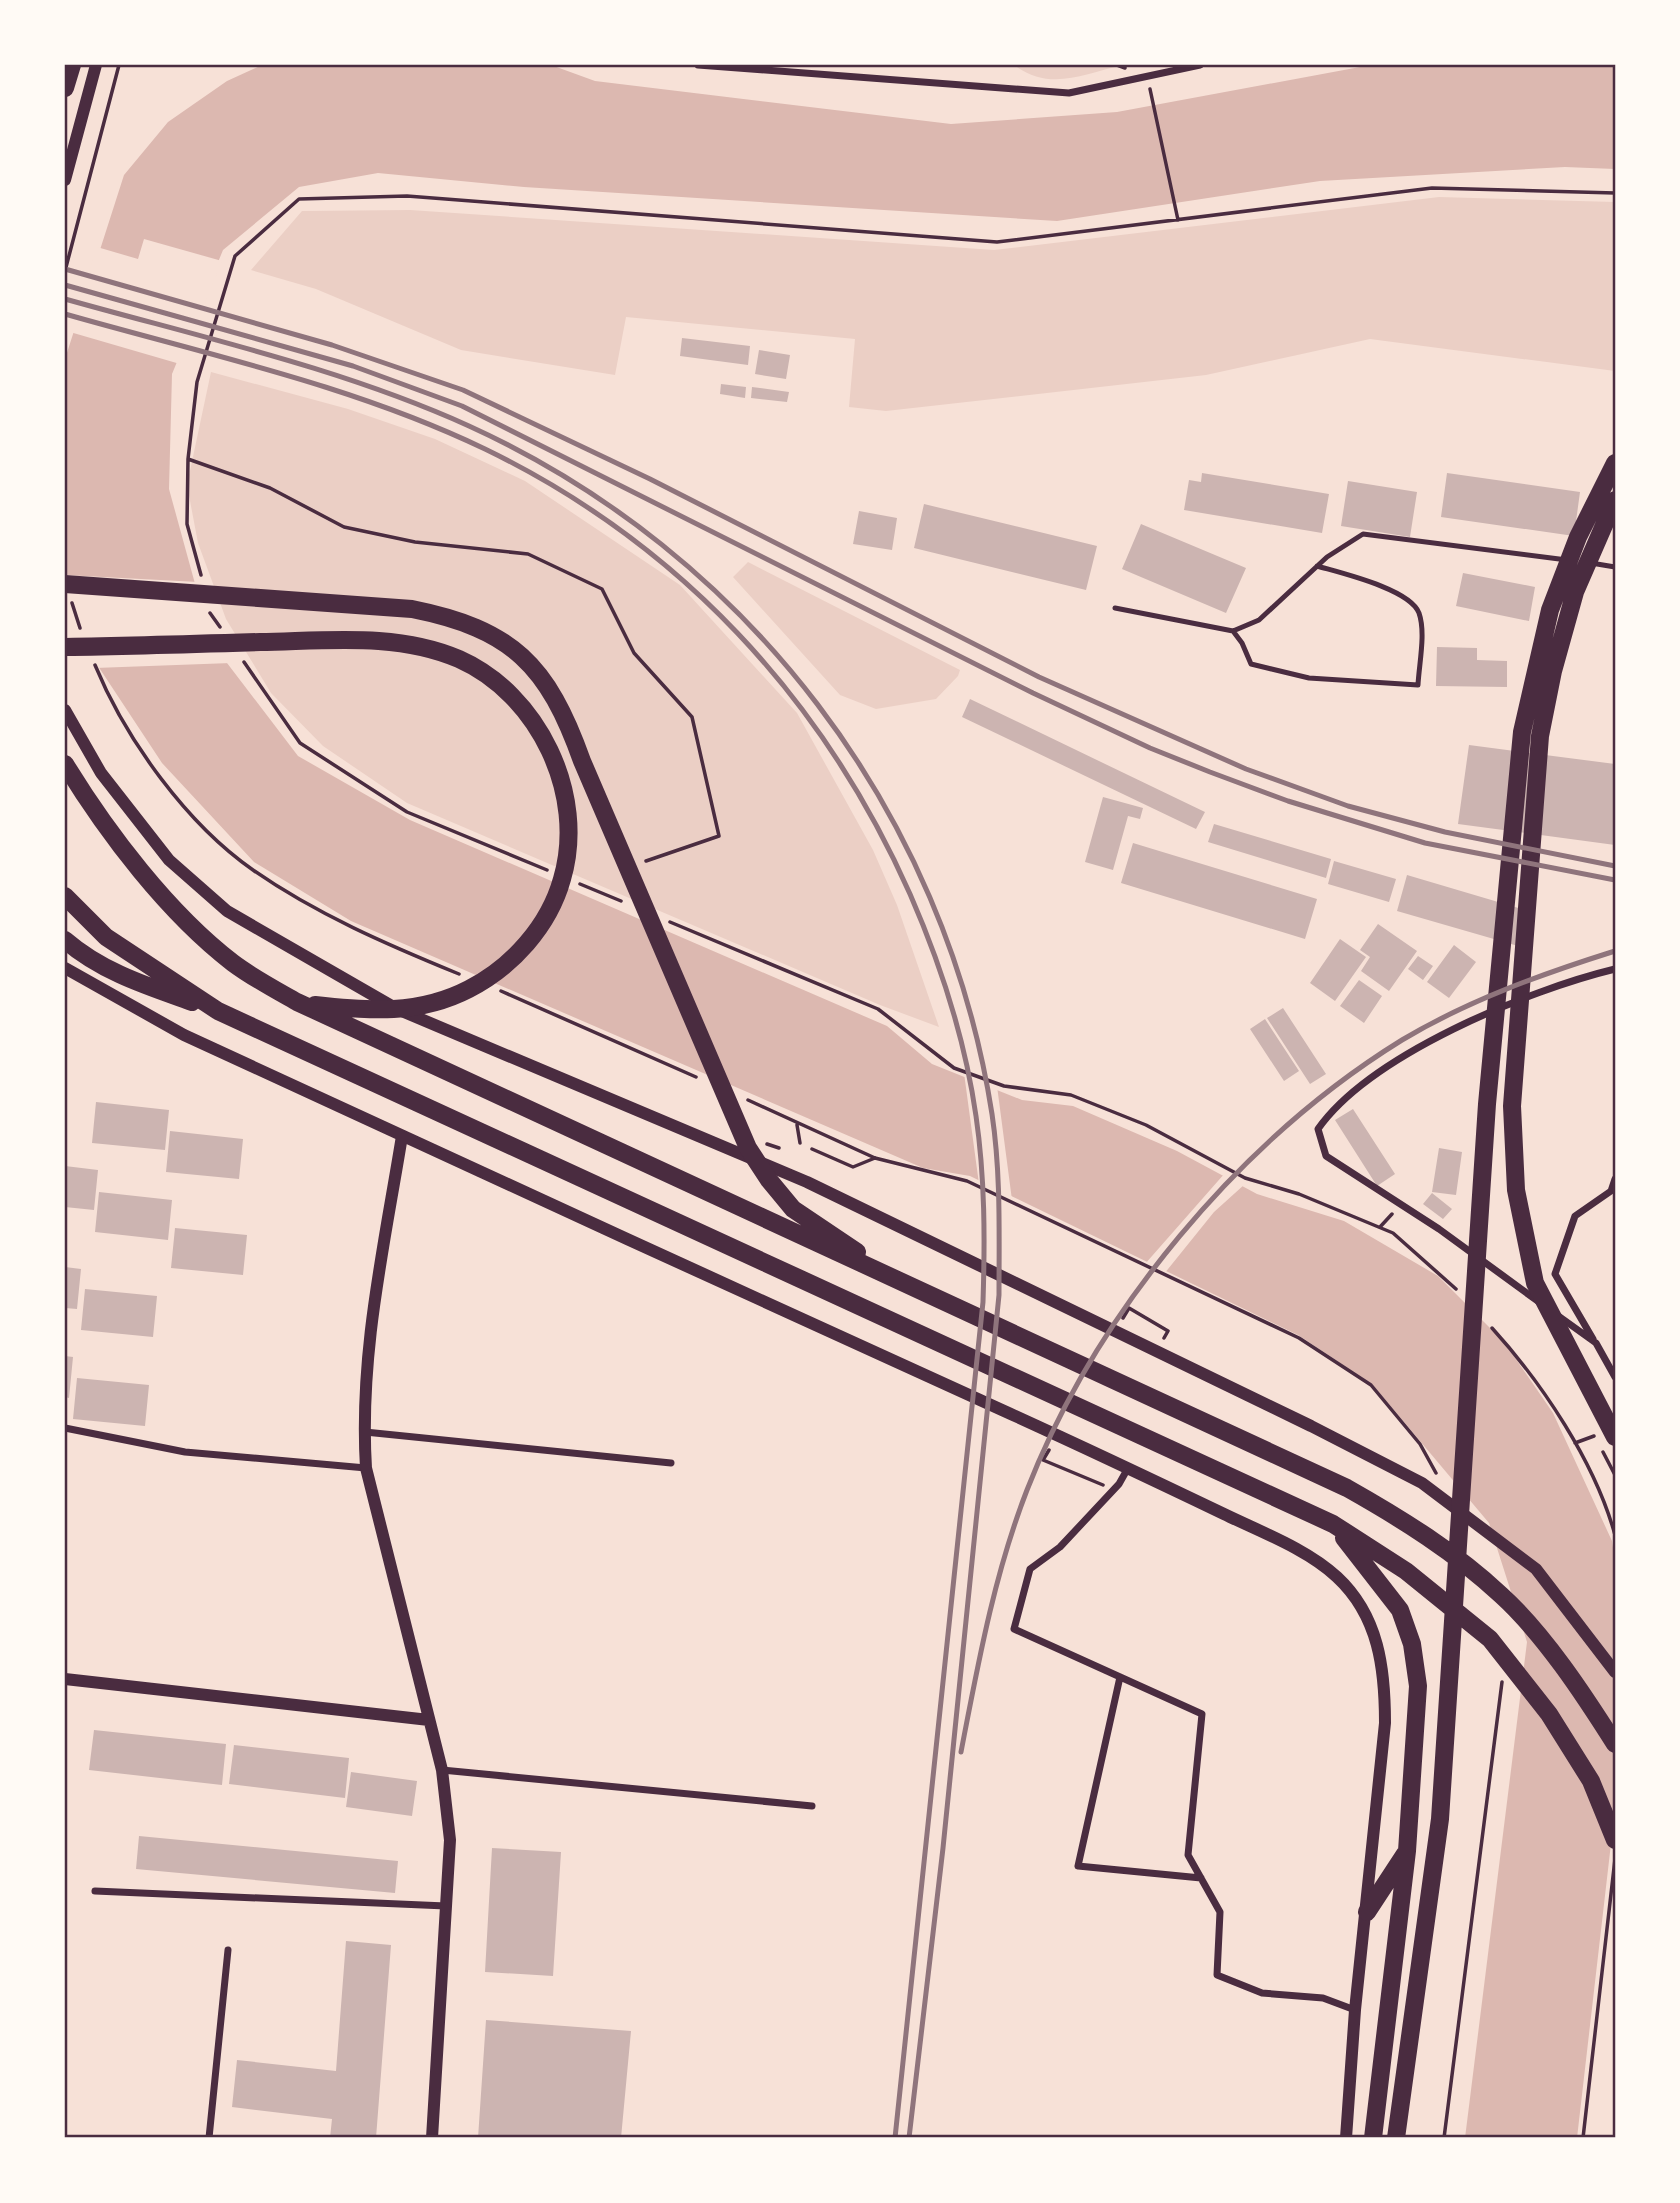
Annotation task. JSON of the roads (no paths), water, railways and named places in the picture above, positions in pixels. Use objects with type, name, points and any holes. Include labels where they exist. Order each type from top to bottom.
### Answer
[{"type":"highway","points":[[65,88],[72,65]]},
{"type":"highway","points":[[1396,2138],[1440,1819],[1487,1104],[1522,732],[1550,610],[1578,537],[1615,463]]},
{"type":"highway","points":[[1615,500],[1575,592],[1553,671],[1540,736],[1512,1106],[1516,1190],[1535,1283],[1615,1437]]},
{"type":"highway","points":[[65,584],[178,594],[307,599],[412,609],[453,617],[491,634],[520,653],[565,713],[732,1115],[769,1180],[793,1209],[907,1284]]},
{"type":"highway","points":[[65,647],[327,641],[379,641],[416,646],[459,659],[489,676],[520,702],[545,737],[559,776],[566,811],[568,844],[563,878],[549,913],[528,943],[502,969],[469,989],[431,1004],[374,1012],[297,1002]]},
{"type":"highway","points":[[65,764],[84,796],[168,903],[234,964],[297,1002],[1270,1449],[1347,1488],[1417,1528],[1503,1596],[1574,1681],[1615,1744]]},
{"type":"highway","points":[[65,896],[106,937],[218,1011]]},
{"type":"highway","points":[[65,940],[83,955],[127,979],[218,1011],[1333,1524],[1406,1571],[1490,1639],[1549,1714],[1591,1781],[1615,1840]]},
{"type":"highway","points":[[1333,1524],[1400,1611],[1412,1644],[1418,1686],[1406,1851],[1373,2138]]},
{"type":"highway","points":[[1367,1912],[1406,1851]]},
{"type":"street","points":[[65,180],[96,65]]},
{"type":"street","points":[[698,65],[1069,93],[1200,65]]},
{"type":"street","points":[[65,710],[101,773],[169,860],[226,911],[397,1009],[807,1182],[1311,1426],[1422,1483],[1536,1569],[1615,1672]]},
{"type":"street","points":[[65,968],[184,1035],[1128,1468],[1290,1546],[1336,1576],[1358,1601],[1382,1657],[1385,1686],[1385,1723],[1355,2010],[1346,2138]]},
{"type":"street","points":[[1596,1343],[1439,1229],[1325,1156],[1318,1129],[1333,1107],[1418,1047],[1459,1025],[1584,976],[1615,969]]},
{"type":"street","points":[[402,1136],[366,1360],[364,1432],[366,1468],[442,1770],[450,1840],[432,2138]]},
{"type":"street","points":[[1615,1179],[1611,1191],[1575,1216],[1555,1274],[1615,1377]]},
{"type":"street","points":[[65,1428],[185,1452],[366,1468]]},
{"type":"street","points":[[364,1432],[671,1463]]},
{"type":"street","points":[[1128,1468],[1119,1484],[1060,1547],[1030,1569],[1014,1629],[1202,1714],[1188,1855],[1220,1912],[1217,1975],[1262,1993],[1323,1998],[1355,2010]]},
{"type":"street","points":[[1120,1677],[1078,1866],[1201,1878]]},
{"type":"street","points":[[65,1679],[429,1720]]},
{"type":"street","points":[[442,1770],[813,1806]]},
{"type":"street","points":[[95,1891],[446,1906]]},
{"type":"street","points":[[209,2138],[228,1950]]},
{"type":"lane","points":[[1115,608],[1233,631],[1259,620],[1317,566],[1363,534],[1615,566]]},
{"type":"lane","points":[[1233,631],[1242,643],[1251,664],[1309,678],[1418,685],[1420,616],[1415,606],[1377,584],[1317,566]]},
{"type":"railway","points":[[65,269],[332,345],[463,390],[650,479],[1039,677],[1246,769],[1348,806],[1445,832],[1615,866]]},
{"type":"railway","points":[[65,285],[353,366],[462,406],[1033,693],[1150,748],[1210,772],[1288,801],[1425,843],[1615,880]]},
{"type":"railway","points":[[65,299],[270,355],[371,387],[469,426],[570,480],[662,545],[745,620],[818,704],[879,797],[930,897],[967,1003],[992,1114],[998,1182],[999,1295],[943,1848],[909,2138]]},
{"type":"railway","points":[[65,314],[278,372],[435,426],[485,449],[555,487],[621,531],[682,579],[738,633],[788,692],[834,755],[875,822],[910,894],[950,1003],[971,1087],[981,1162],[984,1255],[983,1302],[895,2138]]},
{"type":"railway","points":[[961,1752],[996,1587],[1027,1490],[1056,1424],[1092,1359],[1133,1296],[1180,1236],[1230,1180],[1285,1128],[1342,1081],[1402,1040],[1453,1012],[1506,989],[1615,951]]}]
